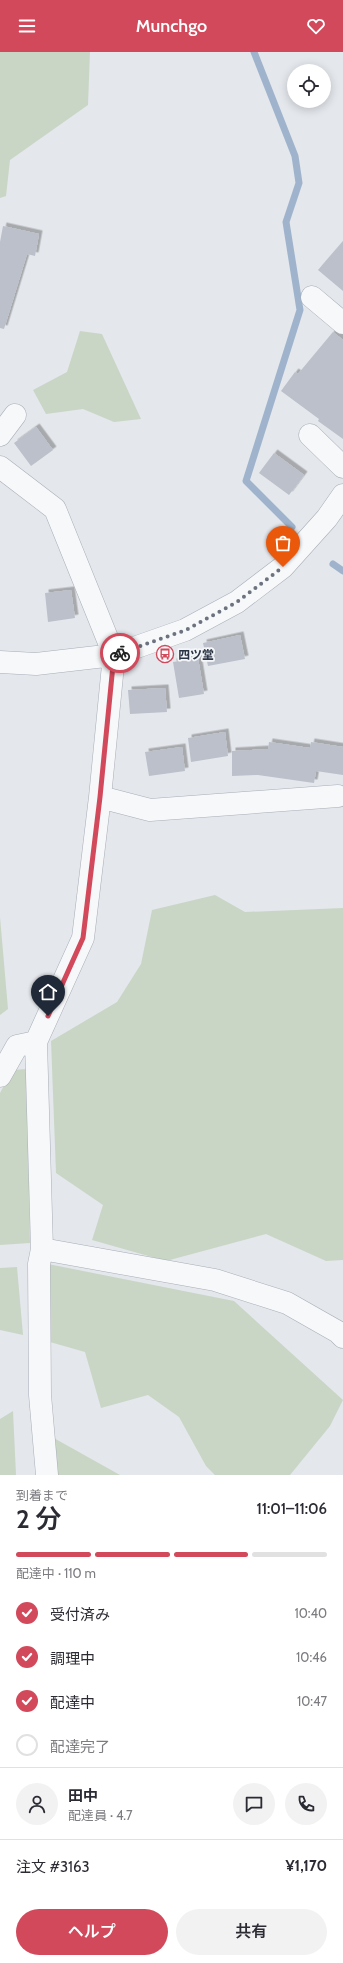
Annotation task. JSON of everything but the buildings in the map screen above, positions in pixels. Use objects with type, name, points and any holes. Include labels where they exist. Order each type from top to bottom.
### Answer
[{"type":"street","points":[[312,297],[343,323]]},
{"type":"street","points":[[0,435],[15,415]]},
{"type":"street","points":[[310,435],[343,467]]},
{"type":"street","points":[[0,467],[55,510],[114,655],[100,797],[83,938],[36,1042],[42,1249],[39,1264],[40,1395],[46,1475]]},
{"type":"street","points":[[0,662],[36,664],[114,655],[186,630],[237,602],[283,567],[327,518],[343,495]]},
{"type":"street","points":[[100,797],[150,810],[338,796]]},
{"type":"street","points":[[0,1076],[17,1046],[36,1042]]},
{"type":"street","points":[[42,1249],[215,1280],[287,1303],[338,1332],[343,1337]]},
{"type":"green space","points":[[0,52],[90,52],[88,105],[10,160],[6,196],[0,198]]},
{"type":"green space","points":[[80,331],[102,334],[141,419],[114,422],[83,409],[46,414],[33,390],[67,372]]},
{"type":"green space","points":[[215,895],[245,912],[343,908],[343,1260],[326,1261],[266,1234],[166,1261],[92,1240],[103,1205],[56,1173],[51,1041],[117,1002],[141,964],[152,910]]},
{"type":"green space","points":[[0,917],[8,1009],[0,1015]]},
{"type":"green space","points":[[27,1069],[30,1243],[0,1245],[0,1093],[12,1070]]},
{"type":"green space","points":[[48,1264],[234,1301],[343,1400],[330,1426],[290,1475],[215,1475],[206,1466],[179,1417],[148,1395],[101,1408],[85,1352],[50,1342]]},
{"type":"green space","points":[[17,1267],[23,1335],[0,1330],[0,1268]]},
{"type":"green space","points":[[13,1411],[16,1475],[0,1475],[0,1419]]},
{"type":"green space","points":[[52,1437],[120,1475],[58,1475]]},
{"type":"waterway","points":[[254,52],[295,156],[299,183],[286,222],[300,310],[246,481],[292,527]]},
{"type":"waterway","points":[[333,564],[343,571]]},
{"type":"way so far","points":[[120,653],[186,630],[237,602],[283,567]]},
{"type":"place","name":"四ツ堂","points":[[165,654]]},
{"type":"route","points":[[48,1016],[83,938],[100,797],[114,655],[120,653]]}]
